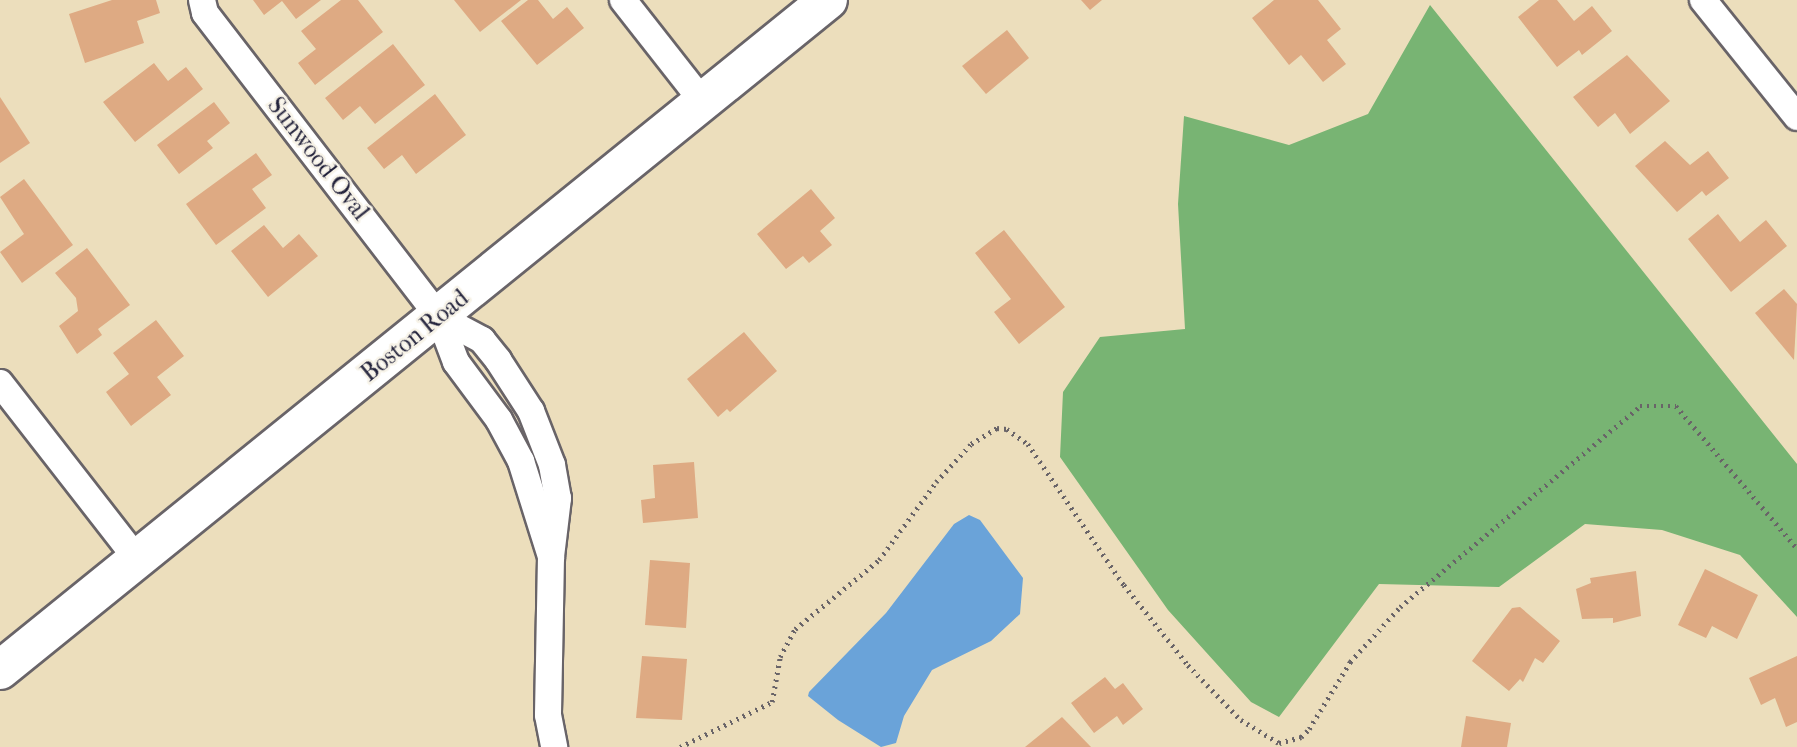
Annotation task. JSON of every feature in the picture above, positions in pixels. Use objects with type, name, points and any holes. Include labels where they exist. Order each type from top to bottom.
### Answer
[{"type":"street","name":"Sunwood Oval","points":[[202,0],[205,13],[439,317]]},
{"type":"street","points":[[624,0],[703,102]]},
{"type":"street","name":"Boston Road","points":[[0,670],[828,0]]},
{"type":"street","points":[[1703,0],[1797,117]]},
{"type":"street","points":[[439,317],[482,340],[523,395],[540,428],[558,498],[551,557],[548,715],[554,747]]},
{"type":"street","points":[[0,383],[137,559]]},
{"type":"path","points":[[680,747],[772,702],[780,657],[795,629],[879,560],[936,482],[971,444],[997,428],[1007,429],[1028,444],[1117,576],[1188,665],[1241,720],[1279,743],[1301,737],[1309,729],[1350,662],[1400,607],[1640,406],[1676,405],[1797,548]]},
{"type":"green space","points":[[1430,5],[1797,464],[1797,617],[1740,555],[1662,530],[1585,524],[1499,587],[1379,584],[1279,717],[1251,702],[1168,610],[1060,457],[1063,392],[1100,337],[1185,329],[1178,204],[1184,116],[1289,145],[1368,114]]},
{"type":"water","points":[[969,515],[980,520],[1023,578],[1020,614],[991,641],[932,670],[904,716],[896,743],[881,747],[838,720],[808,696],[809,692],[886,613],[954,524]]},
{"type":"building","points":[[112,0],[156,0],[160,13],[137,21],[144,43],[85,63],[69,14]]},
{"type":"building","points":[[253,0],[321,0],[296,19],[282,1],[264,15]]},
{"type":"building","points":[[341,0],[358,0],[383,32],[315,85],[298,63],[316,49],[301,31]]},
{"type":"building","points":[[454,0],[521,0],[480,32]]},
{"type":"building","points":[[528,0],[538,0],[553,19],[567,7],[584,28],[537,65],[501,21]]},
{"type":"building","points":[[1081,0],[1102,0],[1090,10]]},
{"type":"building","points":[[1274,0],[1318,0],[1341,29],[1327,40],[1346,64],[1323,82],[1301,55],[1289,65],[1252,18]]},
{"type":"building","points":[[1539,0],[1557,0],[1574,21],[1592,6],[1612,31],[1582,55],[1579,50],[1557,67],[1518,17]]},
{"type":"building","points":[[1007,30],[1029,58],[986,94],[962,66]]},
{"type":"building","points":[[393,44],[425,85],[375,124],[360,106],[343,120],[325,98]]},
{"type":"building","points":[[1627,55],[1670,101],[1630,134],[1615,113],[1598,127],[1573,97]]},
{"type":"building","points":[[154,63],[168,81],[186,67],[203,89],[135,142],[103,102]]},
{"type":"building","points":[[435,94],[466,135],[416,174],[402,155],[384,169],[367,148]]},
{"type":"building","points":[[0,97],[30,143],[0,163]]},
{"type":"building","points":[[214,102],[230,123],[207,141],[213,148],[179,174],[157,145]]},
{"type":"building","points":[[1665,141],[1690,165],[1708,151],[1729,178],[1706,196],[1702,191],[1677,212],[1635,166]]},
{"type":"building","points":[[256,153],[272,175],[252,189],[266,208],[216,245],[186,204]]},
{"type":"building","points":[[24,179],[73,245],[22,283],[0,252],[24,234],[0,197]]},
{"type":"building","points":[[811,189],[835,218],[820,231],[832,245],[809,263],[803,256],[786,269],[757,234]]},
{"type":"building","points":[[1718,214],[1740,242],[1766,220],[1787,246],[1731,292],[1688,239]]},
{"type":"building","points":[[264,225],[283,248],[299,234],[318,256],[268,297],[231,251]]},
{"type":"building","points":[[1004,230],[1065,307],[1019,344],[994,312],[1011,299],[975,253]]},
{"type":"building","points":[[87,248],[130,305],[98,329],[102,335],[77,354],[59,326],[78,311],[76,298],[55,273]]},
{"type":"building","points":[[1784,289],[1797,304],[1794,360],[1755,313]]},
{"type":"building","points":[[156,320],[184,356],[157,377],[171,395],[131,426],[106,392],[129,374],[113,353]]},
{"type":"building","points":[[744,332],[777,371],[730,412],[727,409],[718,417],[687,379]]},
{"type":"building","points":[[694,462],[698,518],[643,523],[641,500],[655,498],[653,465]]},
{"type":"building","points":[[650,560],[690,563],[686,628],[645,625]]},
{"type":"building","points":[[1705,569],[1758,595],[1737,639],[1712,626],[1706,638],[1678,625]]},
{"type":"building","points":[[1636,571],[1641,616],[1613,623],[1613,618],[1582,619],[1576,589],[1591,583],[1590,578]]},
{"type":"building","points":[[1520,607],[1560,641],[1543,663],[1535,658],[1523,682],[1520,679],[1509,691],[1472,661],[1512,608]]},
{"type":"building","points":[[642,656],[687,659],[682,720],[636,718]]},
{"type":"building","points":[[1797,656],[1797,722],[1786,727],[1775,698],[1761,705],[1749,678]]},
{"type":"building","points":[[1105,677],[1115,689],[1123,683],[1143,709],[1123,725],[1117,716],[1094,733],[1071,703]]},
{"type":"building","points":[[1466,716],[1511,723],[1507,747],[1461,747]]},
{"type":"building","points":[[1062,717],[1091,747],[1025,747]]}]
